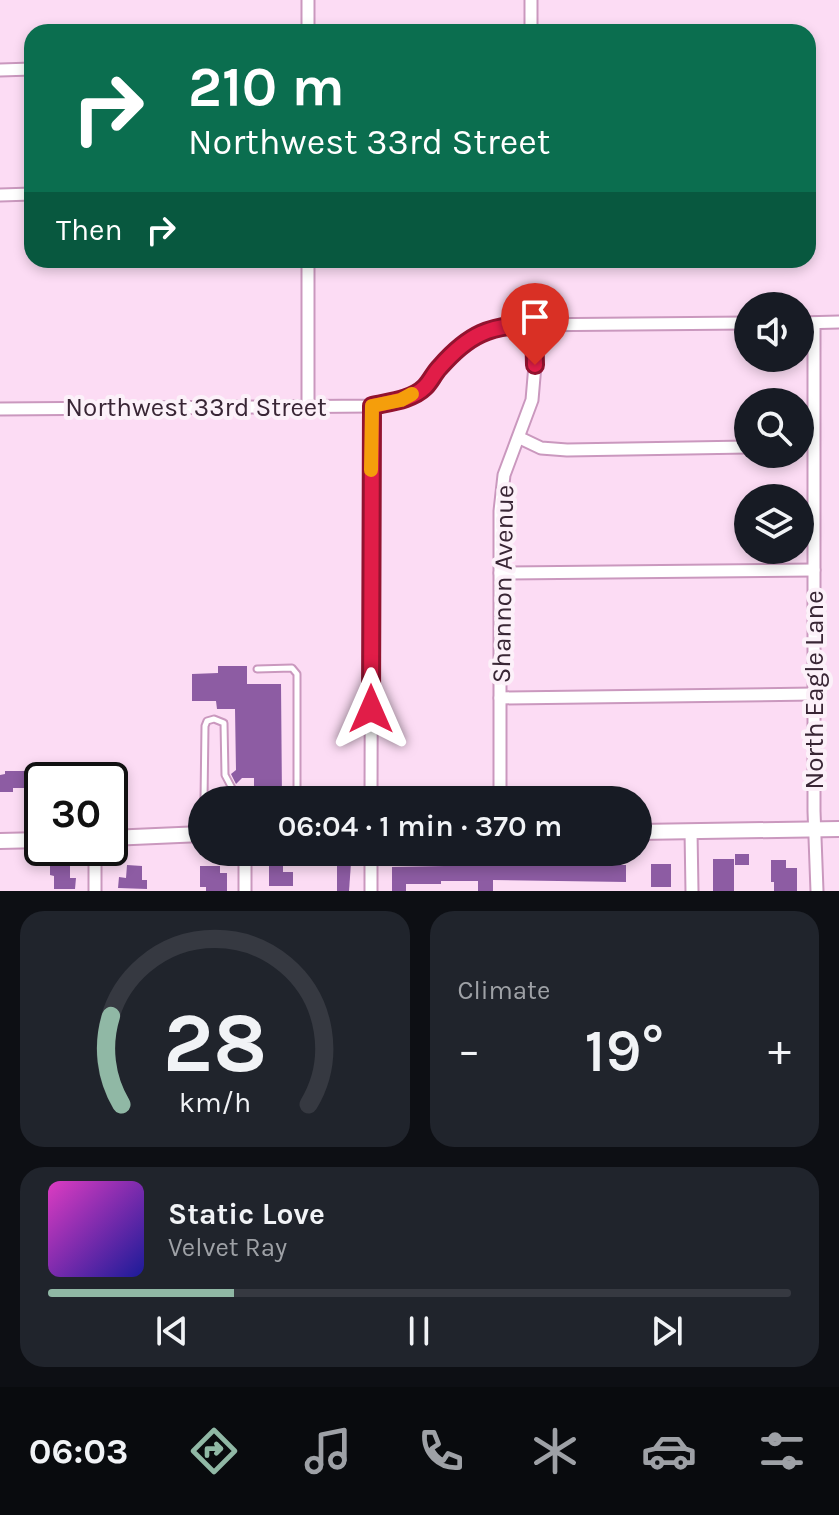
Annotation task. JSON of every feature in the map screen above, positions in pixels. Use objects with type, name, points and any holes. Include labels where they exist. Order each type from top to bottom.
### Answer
[{"type":"street","points":[[308,0],[308,24]]},
{"type":"street","points":[[531,0],[531,24]]},
{"type":"street","points":[[0,70],[24,69]]},
{"type":"street","points":[[0,195],[24,194]]},
{"type":"street","points":[[308,268],[308,406]]},
{"type":"street","points":[[814,323],[839,322]]},
{"type":"street","name":"Northwest 33rd Street","points":[[0,409],[372,406],[401,400],[424,389],[463,342],[488,329],[517,325],[734,323]]},
{"type":"street","name":"Shannon Avenue","points":[[500,786],[502,490],[509,460],[532,400],[534,325]]},
{"type":"street","points":[[371,786],[372,406]]},
{"type":"street","points":[[520,438],[541,448],[567,450],[734,447]]},
{"type":"street","name":"North Eagle Lane","points":[[814,468],[817,891]]},
{"type":"street","points":[[500,573],[814,570]]},
{"type":"street","points":[[500,698],[815,694]]},
{"type":"street","points":[[652,832],[839,829]]},
{"type":"street","points":[[691,831],[692,891]]},
{"type":"street","points":[[128,837],[188,835]]},
{"type":"street","points":[[0,841],[24,840]]},
{"type":"street","points":[[95,866],[95,891]]},
{"type":"street","points":[[245,866],[245,891]]},
{"type":"street","points":[[371,866],[371,891]]},
{"type":"lane","points":[[257,669],[292,668],[297,674],[297,786]]},
{"type":"lane","points":[[204,786],[205,726],[207,721],[214,719],[224,723],[225,775],[231,786]]},
{"type":"building","points":[[218,666],[247,666],[247,684],[281,684],[282,786],[254,786],[254,778],[242,778],[236,784],[231,774],[236,770],[235,709],[217,709],[216,701],[192,701],[192,674],[218,673]]},
{"type":"building","points":[[5,771],[24,771],[24,788],[0,792],[0,775]]},
{"type":"building","points":[[735,854],[749,854],[749,865],[735,865]]},
{"type":"building","points":[[713,859],[734,859],[734,891],[713,891]]},
{"type":"building","points":[[771,860],[786,860],[786,868],[797,868],[797,891],[774,891]]},
{"type":"building","points":[[652,864],[671,864],[671,887],[651,887]]},
{"type":"building","points":[[128,865],[142,866],[142,880],[147,880],[147,889],[118,888],[119,877],[126,878]]},
{"type":"building","points":[[50,866],[70,866],[70,878],[76,878],[75,889],[54,889],[54,876],[50,875]]},
{"type":"building","points":[[200,866],[220,866],[220,873],[227,873],[227,891],[206,891],[206,887],[200,887]]},
{"type":"building","points":[[269,866],[283,866],[283,872],[293,872],[293,886],[269,886]]},
{"type":"building","points":[[337,866],[351,866],[349,891],[337,891]]},
{"type":"building","points":[[626,866],[626,882],[493,880],[493,891],[478,891],[478,881],[441,881],[441,884],[406,884],[406,891],[392,891],[392,867]]},
{"type":"slow traffic","points":[[371,470],[372,406],[401,400],[412,394]]},
{"type":"route","points":[[371,709],[372,406],[401,400],[424,389],[463,342],[488,329],[534,325],[535,365]]}]
